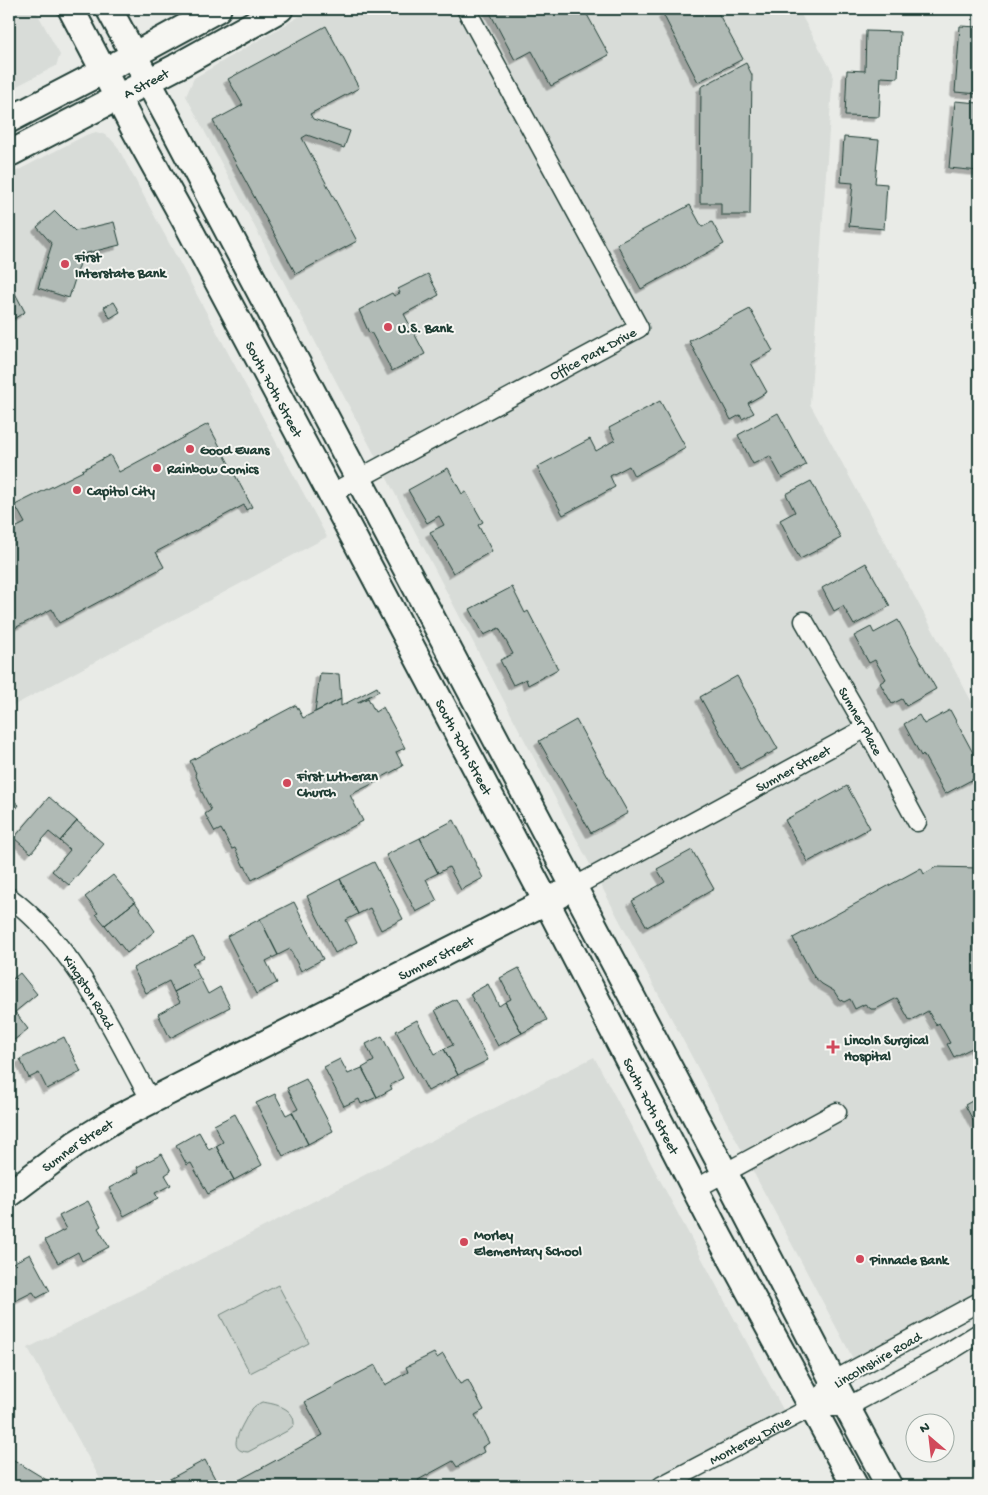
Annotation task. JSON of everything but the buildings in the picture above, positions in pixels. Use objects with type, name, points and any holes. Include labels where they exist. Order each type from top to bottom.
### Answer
[{"type":"main road","name":"South 70th Street","points":[[71,9],[546,901],[720,1238],[855,1486]]},
{"type":"main road","points":[[109,9],[889,1486]]},
{"type":"main road","points":[[9,120],[134,56],[218,9]]},
{"type":"main road","name":"A Street","points":[[9,154],[148,82],[280,9]]},
{"type":"main road","name":"Sumner Street","points":[[9,1194],[75,1144],[117,1118],[574,887]]},
{"type":"street","name":"Office Park Drive","points":[[330,494],[639,328],[466,9]]},
{"type":"street","name":"Sumner Place","points":[[804,621],[866,728],[917,822]]},
{"type":"street","name":"Sumner Street","points":[[574,887],[866,728]]},
{"type":"street","name":"Kingston Road","points":[[9,897],[40,926],[65,954],[90,991],[152,1101]]},
{"type":"street","points":[[695,1189],[837,1112]]},
{"type":"street","name":"Lincolnshire Road","points":[[812,1406],[833,1381],[979,1302]]},
{"type":"street","name":"Lincolnshire Road","points":[[812,1406],[847,1407],[942,1356],[979,1333]]},
{"type":"street","name":"Monterey Drive","points":[[661,1486],[812,1406]]},
{"type":"shaded area","points":[[9,9],[35,9],[60,55],[56,66],[9,90]]},
{"type":"shaded area","points":[[312,9],[798,9],[833,73],[810,404],[979,715],[979,1302],[858,1368],[645,969],[186,96],[194,78]]},
{"type":"shaded area","points":[[96,132],[110,138],[117,146],[327,537],[9,708],[9,175],[86,135]]},
{"type":"shaded area","name":"Morley Elementary School","points":[[594,1057],[788,1419],[661,1486],[104,1486],[28,1348]]},
{"type":"shaded area","points":[[278,1285],[309,1343],[250,1373],[220,1315]]},
{"type":"shaded area","points":[[262,1402],[284,1408],[291,1415],[294,1425],[287,1431],[248,1452],[242,1451],[236,1445],[239,1432],[247,1416],[255,1406]]},
{"type":"place","name":"First Interstate Bank","points":[[65,264]]},
{"type":"place","name":"U.S. Bank","points":[[388,327]]},
{"type":"place","name":"Good Evans","points":[[190,449]]},
{"type":"place","name":"Rainbow Comics","points":[[157,468]]},
{"type":"place","name":"Capitol City","points":[[77,490]]},
{"type":"place","name":"First Lutheran Church","points":[[287,783]]},
{"type":"place","name":"Lincoln Surgical Hospital","points":[[833,1047]]},
{"type":"place","name":"Morley Elementary School","points":[[464,1242]]},
{"type":"place","name":"Pinnacle Bank","points":[[860,1259]]}]
